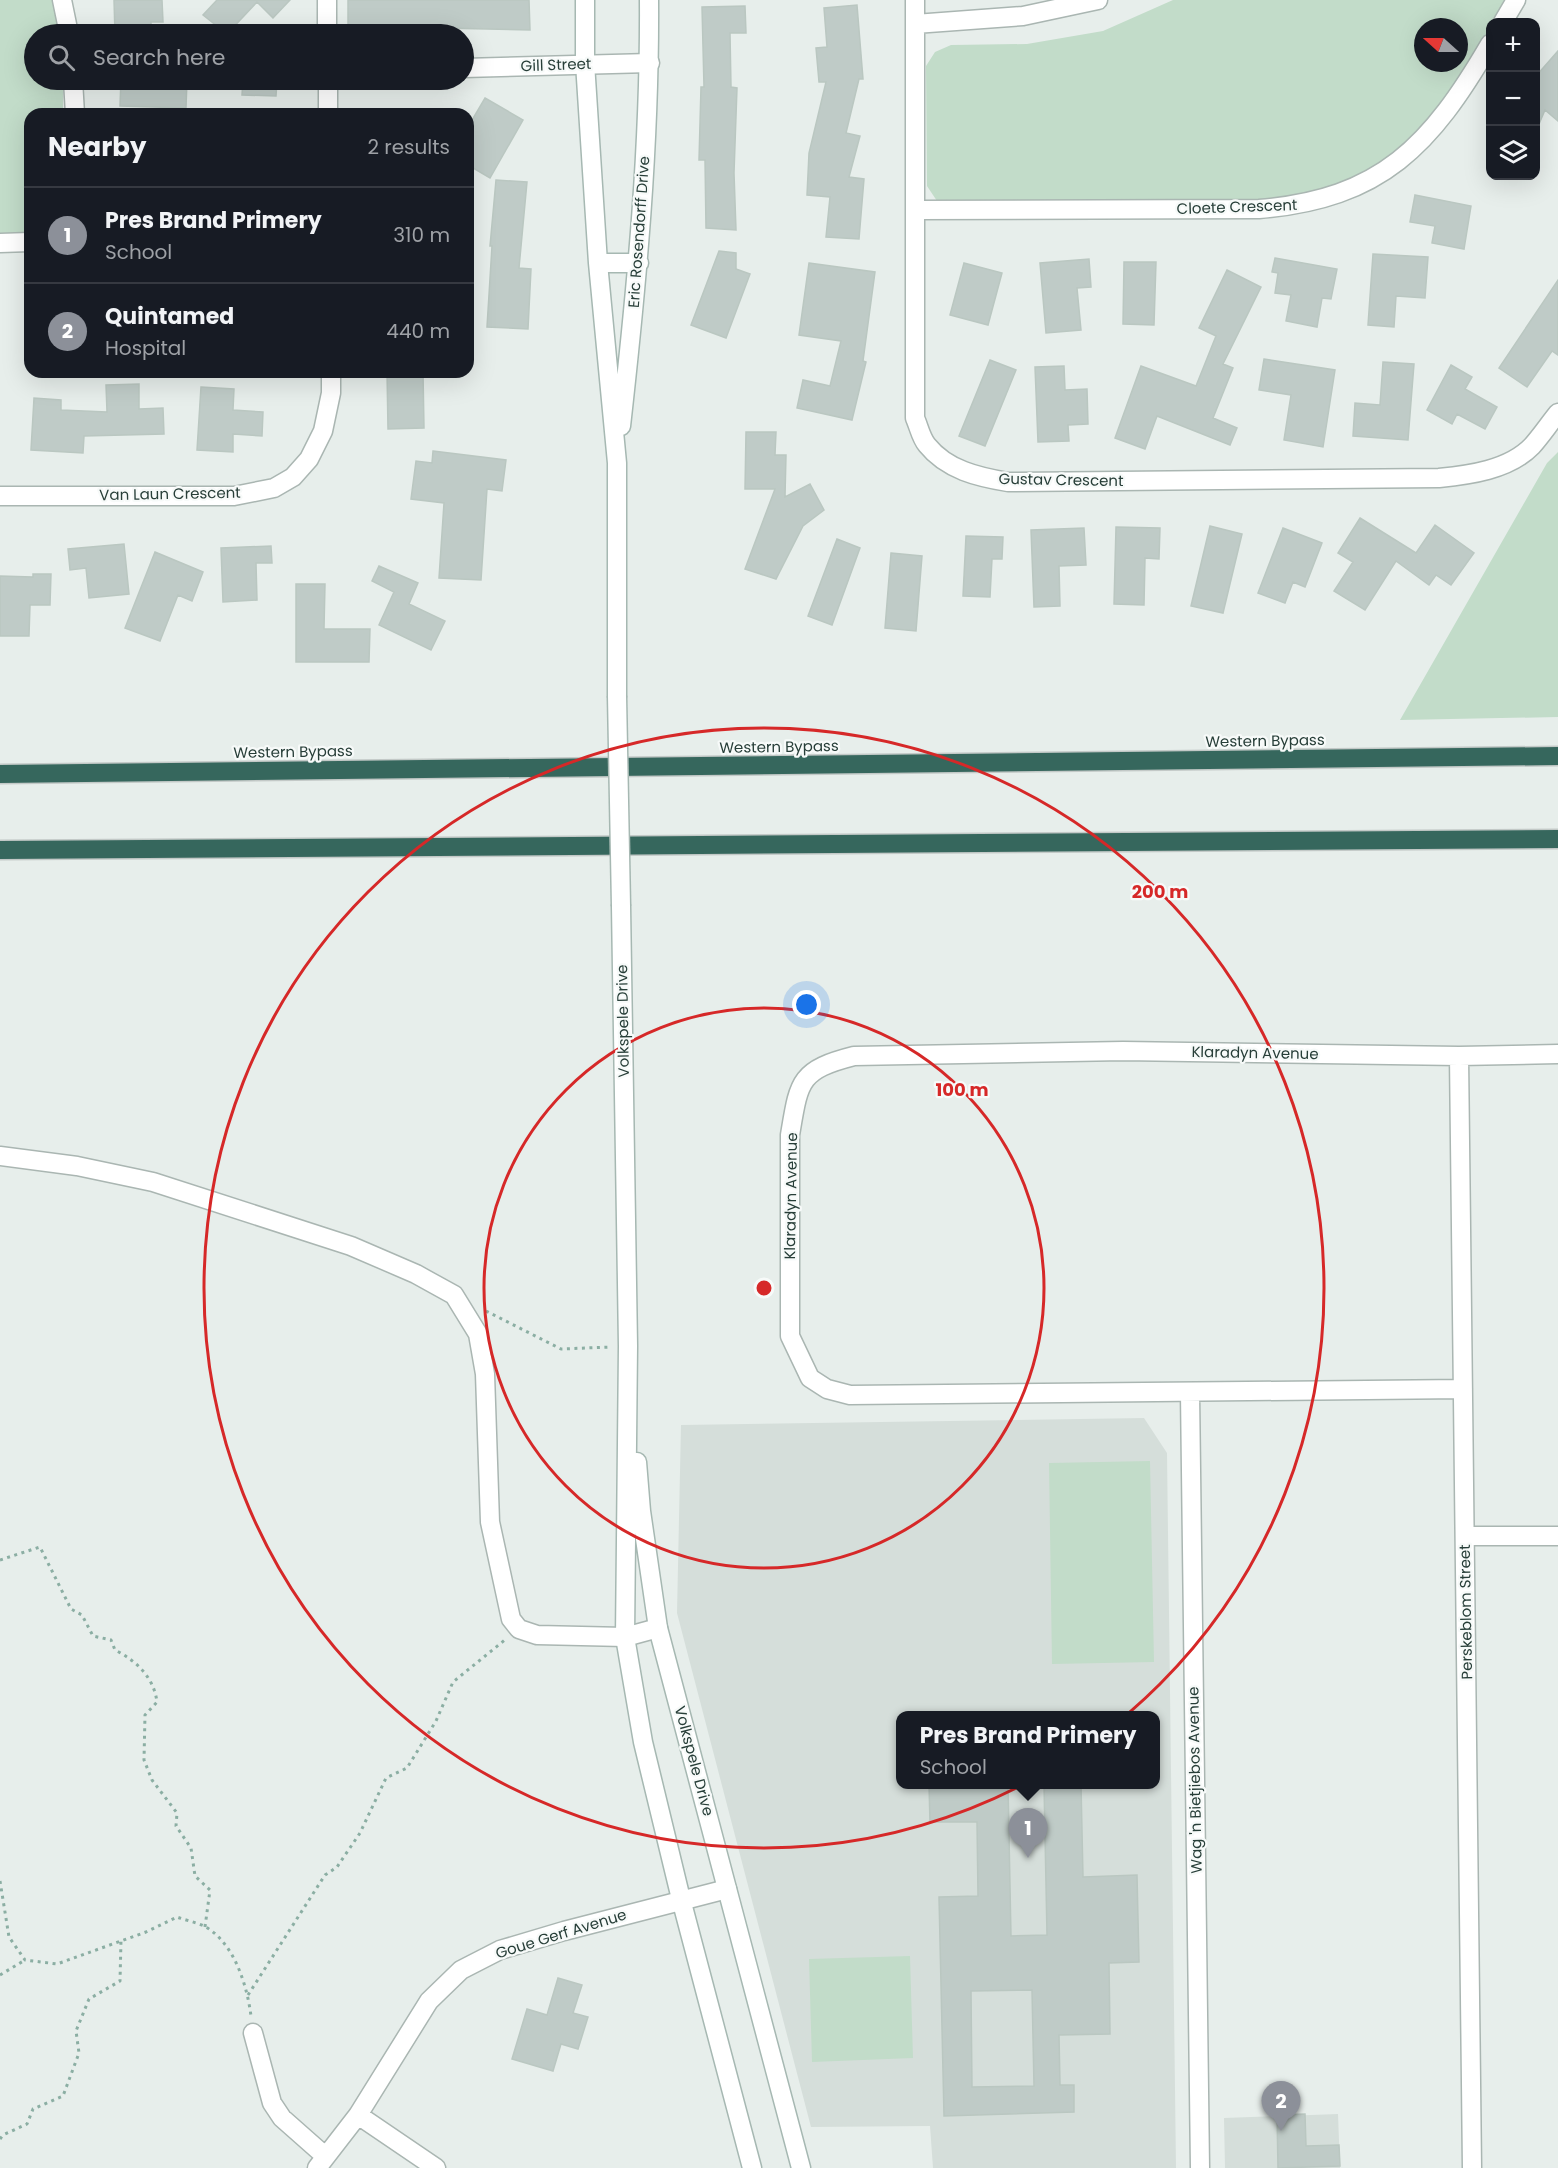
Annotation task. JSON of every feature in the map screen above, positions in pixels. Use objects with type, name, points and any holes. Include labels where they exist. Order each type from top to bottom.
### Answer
[{"type":"highway","name":"Western Bypass","points":[[0,774],[1558,756]]},
{"type":"highway","points":[[0,850],[1558,839]]},
{"type":"street","points":[[62,0],[67,24]]},
{"type":"street","points":[[327,0],[327,24]]},
{"type":"street","name":"Eric Rosendorff Drive","points":[[585,0],[585,63],[598,263],[617,463],[617,696]]},
{"type":"street","name":"Eric Rosendorff Drive","points":[[617,463],[639,262],[650,63],[650,0]]},
{"type":"street","name":"Gustav Crescent","points":[[915,0],[915,418],[926,444],[947,462],[972,476],[1008,482],[1439,478],[1471,474],[1501,465],[1530,448],[1558,413]]},
{"type":"street","points":[[915,24],[1023,16],[1098,0]]},
{"type":"street","points":[[1505,18],[1516,0]]},
{"type":"street","name":"Cloete Crescent","points":[[915,210],[1259,209],[1299,206],[1335,197],[1362,185],[1428,135],[1467,83],[1486,52]]},
{"type":"street","name":"Gill Street","points":[[474,68],[650,63]]},
{"type":"street","points":[[74,90],[75,108]]},
{"type":"street","points":[[328,90],[328,108]]},
{"type":"street","points":[[0,243],[24,242]]},
{"type":"street","points":[[598,263],[639,262]]},
{"type":"street","name":"Van Laun Crescent","points":[[0,496],[234,496],[274,488],[293,477],[309,459],[322,431],[331,393],[331,378]]},
{"type":"street","name":"Volkspele Drive","points":[[617,696],[628,1346],[625,1636],[643,1742],[681,1899],[752,2168]]},
{"type":"street","name":"Klaradyn Avenue","points":[[1463,1389],[850,1395],[827,1389],[810,1378],[790,1336],[790,1134],[796,1102],[805,1078],[823,1064],[854,1056],[1123,1051],[1459,1056],[1558,1054]]},
{"type":"street","name":"Perskeblom Street","points":[[1459,1056],[1472,2168]]},
{"type":"street","points":[[0,1156],[77,1166],[153,1182],[351,1245],[416,1274],[454,1295],[478,1334],[485,1374],[490,1522],[511,1619],[519,1629],[537,1635],[625,1636],[658,1628]]},
{"type":"street","name":"Volkspele Drive","points":[[628,1346],[641,1511],[658,1628],[801,2168]]},
{"type":"street","name":"Wag 'n Bietjiebos Avenue","points":[[1190,1393],[1200,2168]]},
{"type":"street","points":[[1465,1536],[1558,1536]]},
{"type":"street","name":"Goue Gerf Avenue","points":[[321,2162],[358,2115],[429,2001],[461,1970],[500,1950],[681,1899],[727,1889]]},
{"type":"street","points":[[253,2033],[272,2103],[282,2118],[321,2162]]},
{"type":"street","points":[[358,2115],[436,2168]]},
{"type":"path","points":[[454,1295],[561,1349],[628,1346]]},
{"type":"path","points":[[0,1560],[40,1547],[71,1609],[82,1615],[93,1636],[111,1640],[115,1650],[130,1657],[155,1686],[157,1702],[144,1715],[144,1760],[152,1780],[177,1813],[176,1826],[191,1848],[195,1876],[210,1890],[206,1927]]},
{"type":"path","points":[[248,1995],[325,1875],[337,1867],[360,1833],[386,1778],[407,1768],[436,1720],[453,1682],[519,1629]]},
{"type":"path","points":[[0,1881],[9,1937],[25,1960]]},
{"type":"path","points":[[0,1975],[25,1960],[57,1964],[177,1917],[206,1927],[229,1948],[248,1995],[253,2033]]},
{"type":"path","points":[[0,2139],[3,2135],[27,2124],[33,2109],[63,2096],[79,2053],[76,2031],[88,1999],[120,1981],[121,1940]]},
{"type":"shaded area","points":[[1144,1418],[1167,1453],[1176,2168],[933,2168],[930,2126],[811,2127],[677,1613],[681,1425]]},
{"type":"shaded area","points":[[1338,2114],[1340,2168],[1225,2168],[1224,2118]]},
{"type":"green space","points":[[0,0],[54,0],[58,24],[24,24],[24,90],[63,90],[63,108],[24,108],[24,235],[0,235]]},
{"type":"green space","points":[[1173,0],[1510,0],[1499,18],[1486,18],[1486,41],[1468,72],[1468,18],[1414,18],[1414,72],[1468,72],[1461,84],[1424,134],[1344,190],[1285,203],[937,201],[927,186],[926,66],[935,52],[951,45],[1027,44],[1103,31]]},
{"type":"green space","points":[[1558,452],[1558,717],[1400,720],[1547,463]]},
{"type":"green space","points":[[1150,1461],[1154,1662],[1052,1664],[1049,1463]]},
{"type":"green space","points":[[910,1956],[913,2058],[812,2062],[809,1959]]},
{"type":"building","points":[[114,0],[162,0],[163,22],[115,24]]},
{"type":"building","points":[[217,0],[290,0],[273,18],[257,2],[236,24],[214,24],[203,15]]},
{"type":"building","points":[[348,0],[529,0],[530,30],[474,29],[474,24],[348,24]]},
{"type":"building","points":[[857,5],[863,79],[859,79],[846,133],[860,136],[849,177],[864,179],[859,239],[826,237],[830,197],[807,195],[809,153],[826,82],[819,82],[816,48],[827,47],[824,8]]},
{"type":"building","points":[[745,6],[746,33],[730,33],[731,87],[737,88],[734,173],[736,230],[706,228],[705,160],[699,160],[701,87],[704,87],[702,7]]},
{"type":"building","points":[[1558,51],[1558,121],[1545,110],[1540,122],[1540,71]]},
{"type":"building","points":[[121,90],[187,90],[186,108],[120,106]]},
{"type":"building","points":[[242,90],[276,90],[276,96],[242,95]]},
{"type":"building","points":[[485,98],[523,120],[490,178],[474,169],[474,117]]},
{"type":"building","points":[[496,180],[527,182],[519,268],[531,269],[528,329],[487,327],[492,246],[490,246]]},
{"type":"building","points":[[1415,195],[1471,206],[1464,249],[1432,243],[1435,226],[1410,222]]},
{"type":"building","points":[[719,251],[736,253],[736,269],[750,274],[726,338],[691,325]]},
{"type":"building","points":[[1373,254],[1428,257],[1425,298],[1396,296],[1394,327],[1368,325]]},
{"type":"building","points":[[1275,258],[1337,269],[1331,299],[1322,298],[1317,327],[1286,321],[1291,295],[1275,293],[1278,273],[1272,272]]},
{"type":"building","points":[[1089,259],[1091,287],[1077,288],[1081,330],[1046,333],[1040,263]]},
{"type":"building","points":[[1124,262],[1156,262],[1154,325],[1123,324]]},
{"type":"building","points":[[809,263],[875,272],[863,361],[866,362],[852,420],[797,408],[803,380],[830,386],[841,341],[799,335]]},
{"type":"building","points":[[964,263],[1002,273],[988,325],[950,315]]},
{"type":"building","points":[[1227,270],[1261,287],[1223,364],[1233,368],[1213,418],[1237,428],[1230,445],[1157,416],[1145,449],[1115,438],[1141,366],[1196,386],[1216,336],[1199,328]]},
{"type":"building","points":[[1558,280],[1558,355],[1552,351],[1527,387],[1499,368]]},
{"type":"building","points":[[1264,359],[1335,370],[1323,447],[1284,440],[1291,395],[1259,390]]},
{"type":"building","points":[[990,360],[1016,370],[985,446],[959,436]]},
{"type":"building","points":[[1383,362],[1414,364],[1408,440],[1353,436],[1355,403],[1380,405]]},
{"type":"building","points":[[1451,365],[1472,377],[1465,389],[1497,407],[1485,429],[1457,414],[1452,424],[1427,410]]},
{"type":"building","points":[[1064,366],[1065,390],[1087,389],[1088,424],[1068,425],[1069,441],[1038,442],[1035,367]]},
{"type":"building","points":[[387,378],[423,378],[424,428],[388,429]]},
{"type":"building","points":[[139,384],[139,409],[163,408],[164,434],[84,436],[83,453],[31,450],[34,398],[61,400],[61,410],[107,412],[106,385]]},
{"type":"building","points":[[201,387],[234,389],[233,410],[263,412],[262,436],[233,434],[233,452],[197,450]]},
{"type":"building","points":[[746,432],[776,432],[775,455],[786,455],[785,497],[810,484],[824,510],[803,526],[776,579],[745,569],[775,489],[745,489]]},
{"type":"building","points":[[433,451],[506,460],[502,491],[487,489],[481,580],[439,578],[444,503],[411,499],[416,461],[432,463]]},
{"type":"building","points":[[1360,518],[1416,553],[1435,525],[1474,553],[1451,585],[1436,575],[1429,585],[1396,561],[1365,610],[1334,591],[1353,562],[1338,553]]},
{"type":"building","points":[[1210,526],[1242,534],[1223,613],[1191,606]]},
{"type":"building","points":[[1116,527],[1160,528],[1159,559],[1145,558],[1144,605],[1114,604]]},
{"type":"building","points":[[1084,528],[1086,565],[1059,566],[1060,606],[1034,607],[1031,530]]},
{"type":"building","points":[[1283,528],[1322,543],[1305,587],[1293,582],[1285,603],[1258,593]]},
{"type":"building","points":[[966,536],[1003,537],[1002,559],[992,559],[990,597],[963,596]]},
{"type":"building","points":[[837,539],[860,548],[832,625],[808,616]]},
{"type":"building","points":[[124,544],[129,594],[89,598],[86,568],[70,570],[68,549]]},
{"type":"building","points":[[271,546],[272,563],[256,563],[257,600],[223,602],[221,548]]},
{"type":"building","points":[[155,552],[203,572],[192,601],[178,595],[160,641],[125,628]]},
{"type":"building","points":[[891,553],[922,556],[916,631],[885,628]]},
{"type":"building","points":[[379,566],[418,583],[409,604],[445,621],[431,650],[379,625],[394,592],[372,581]]},
{"type":"building","points":[[33,574],[51,574],[50,605],[30,605],[29,636],[0,636],[0,576],[33,577]]},
{"type":"building","points":[[296,584],[325,584],[324,629],[370,629],[369,662],[296,662]]},
{"type":"building","points":[[929,1789],[1008,1789],[1011,1936],[1047,1935],[1044,1789],[1081,1789],[1083,1877],[1137,1875],[1139,1962],[1109,1963],[1110,2034],[1059,2035],[1060,2085],[1074,2085],[1074,2112],[944,2116],[939,1897],[978,1896],[977,1822],[930,1822]],"holes":[[[1032,1990],[1034,2086],[972,2087],[971,1991]]]},
{"type":"building","points":[[558,1978],[582,1985],[573,2013],[588,2017],[578,2049],[561,2044],[553,2071],[512,2059],[527,2009],[547,2015]]},
{"type":"building","points":[[1305,2114],[1306,2146],[1339,2145],[1340,2166],[1278,2168],[1277,2115]]},
{"type":"place","name":"Pres Brand Primery","points":[[1028,1858]]},
{"type":"place","name":"Quintamed","points":[[1281,2131]]}]
